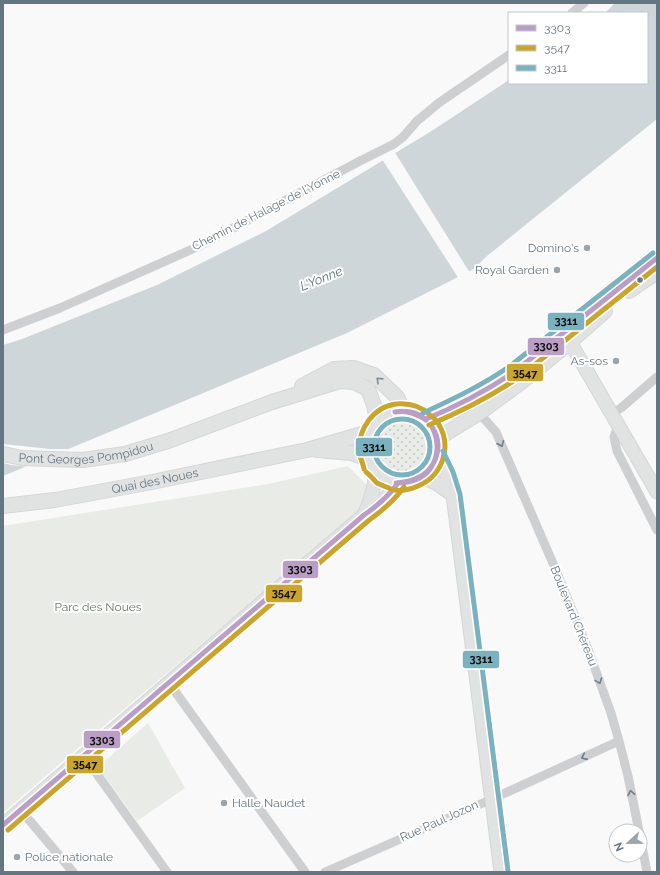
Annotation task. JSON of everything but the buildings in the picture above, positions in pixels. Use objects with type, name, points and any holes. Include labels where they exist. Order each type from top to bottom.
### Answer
[{"type":"main road","points":[[426,419],[474,397],[514,372],[657,258]]},
{"type":"main road","points":[[437,439],[479,413],[520,383],[621,297],[657,272]]},
{"type":"main road","points":[[570,342],[657,492]]},
{"type":"main road","points":[[272,402],[334,369],[354,368],[374,375],[397,398],[403,410]]},
{"type":"main road","points":[[272,402],[340,381],[354,382],[368,389],[374,405],[377,420]]},
{"type":"main road","name":"Pont Georges Pompidou","points":[[3,454],[22,458],[83,460],[124,454],[168,442],[272,402]]},
{"type":"main road","points":[[403,410],[415,413],[426,419],[433,428],[438,447],[437,456],[432,468],[422,477],[407,483],[390,482],[376,473],[371,467],[368,459],[366,441],[368,432],[377,420],[393,411],[403,410]]},
{"type":"main road","points":[[306,450],[368,432]]},
{"type":"main road","points":[[306,450],[351,453],[368,459]]},
{"type":"main road","name":"Quai des Noues","points":[[3,506],[55,500],[306,450]]},
{"type":"main road","points":[[437,456],[448,476],[453,495],[501,872]]},
{"type":"main road","points":[[364,514],[369,505],[376,473]]},
{"type":"main road","points":[[422,477],[436,483],[453,495]]},
{"type":"main road","points":[[3,825],[364,514],[376,508],[398,483]]},
{"type":"street","points":[[573,12],[584,3]]},
{"type":"street","name":"Chemin de Halage de l'Yonne","points":[[3,330],[60,308],[197,247],[374,155],[404,137],[417,121],[440,102],[508,56]]},
{"type":"street","points":[[612,414],[657,377]]},
{"type":"street","name":"Boulevard Chéreau","points":[[479,413],[496,432],[586,644],[611,713],[628,776],[637,823]]},
{"type":"street","points":[[618,426],[614,437],[617,451],[657,530]]},
{"type":"street","points":[[169,683],[305,872]]},
{"type":"street","name":"Rue Paul Jozon","points":[[325,872],[492,799],[619,741]]},
{"type":"street","points":[[84,756],[167,872]]},
{"type":"street","points":[[19,811],[30,821],[73,872]]},
{"type":"green space","points":[[396,423],[406,423],[419,430],[426,443],[426,453],[419,466],[406,473],[396,473],[387,469],[380,462],[376,453],[376,443],[380,434],[387,427]]},
{"type":"green space","name":"Parc des Noues","points":[[348,466],[377,495],[3,813],[3,526],[268,484]]},
{"type":"green space","points":[[148,723],[185,788],[137,821],[98,767]]},
{"type":"water","name":"L'Yonne","points":[[615,3],[657,3],[657,119],[487,256],[474,269],[347,333],[3,476],[3,345],[22,339],[157,285],[266,231],[430,132],[508,81],[508,84],[648,84],[648,12],[606,12]]},
{"type":"pier","points":[[394,151],[470,273],[459,279],[382,159]]},
{"type":"pier","points":[[3,444],[50,449],[74,449],[29,467],[3,463]]},
{"type":"transit line","name":"3311","points":[[423,413],[479,386],[500,373],[653,253]]},
{"type":"transit line","name":"3303","points":[[426,419],[471,398],[514,372],[657,258]]},
{"type":"transit line","name":"3547","points":[[429,425],[475,404],[518,378],[657,267]]},
{"type":"transit line","name":"3547","points":[[364,469],[359,452],[361,435],[368,420],[380,410],[396,404],[410,405],[423,409],[438,423],[445,442],[445,451],[439,468],[426,481],[408,489],[394,490],[377,483],[366,472]]},
{"type":"transit line","name":"3303","points":[[395,412],[411,412],[423,417],[426,420]]},
{"type":"transit line","name":"3303","points":[[395,412],[411,413],[426,420]]},
{"type":"transit line","name":"3311","points":[[396,419],[408,419],[418,423],[426,431],[430,441],[430,447],[430,453],[426,463],[418,471],[408,475],[396,475],[386,471],[378,463],[374,453],[374,441],[378,431],[386,423],[396,419]]},
{"type":"transit line","name":"3303","points":[[432,427],[438,441],[438,450],[433,464]]},
{"type":"transit line","name":"3303","points":[[432,427],[436,436],[437,446],[433,464]]},
{"type":"transit line","name":"3311","points":[[443,451],[453,472],[460,494],[508,871]]},
{"type":"transit line","name":"3303","points":[[396,483],[413,481],[422,477],[427,473],[433,464]]},
{"type":"transit line","name":"3303","points":[[396,483],[407,482],[422,476],[433,464]]},
{"type":"transit line","name":"3303","points":[[3,825],[378,504],[398,483]]},
{"type":"transit line","name":"3547","points":[[8,830],[368,521],[383,510],[404,487]]},
{"type":"place","name":"Domino's","points":[[587,248]]},
{"type":"place","name":"Royal Garden","points":[[557,270]]},
{"type":"place","name":"As-sos","points":[[616,361]]},
{"type":"place","name":"Halle Naudet","points":[[224,803]]},
{"type":"place","name":"Police nationale","points":[[17,857]]}]
